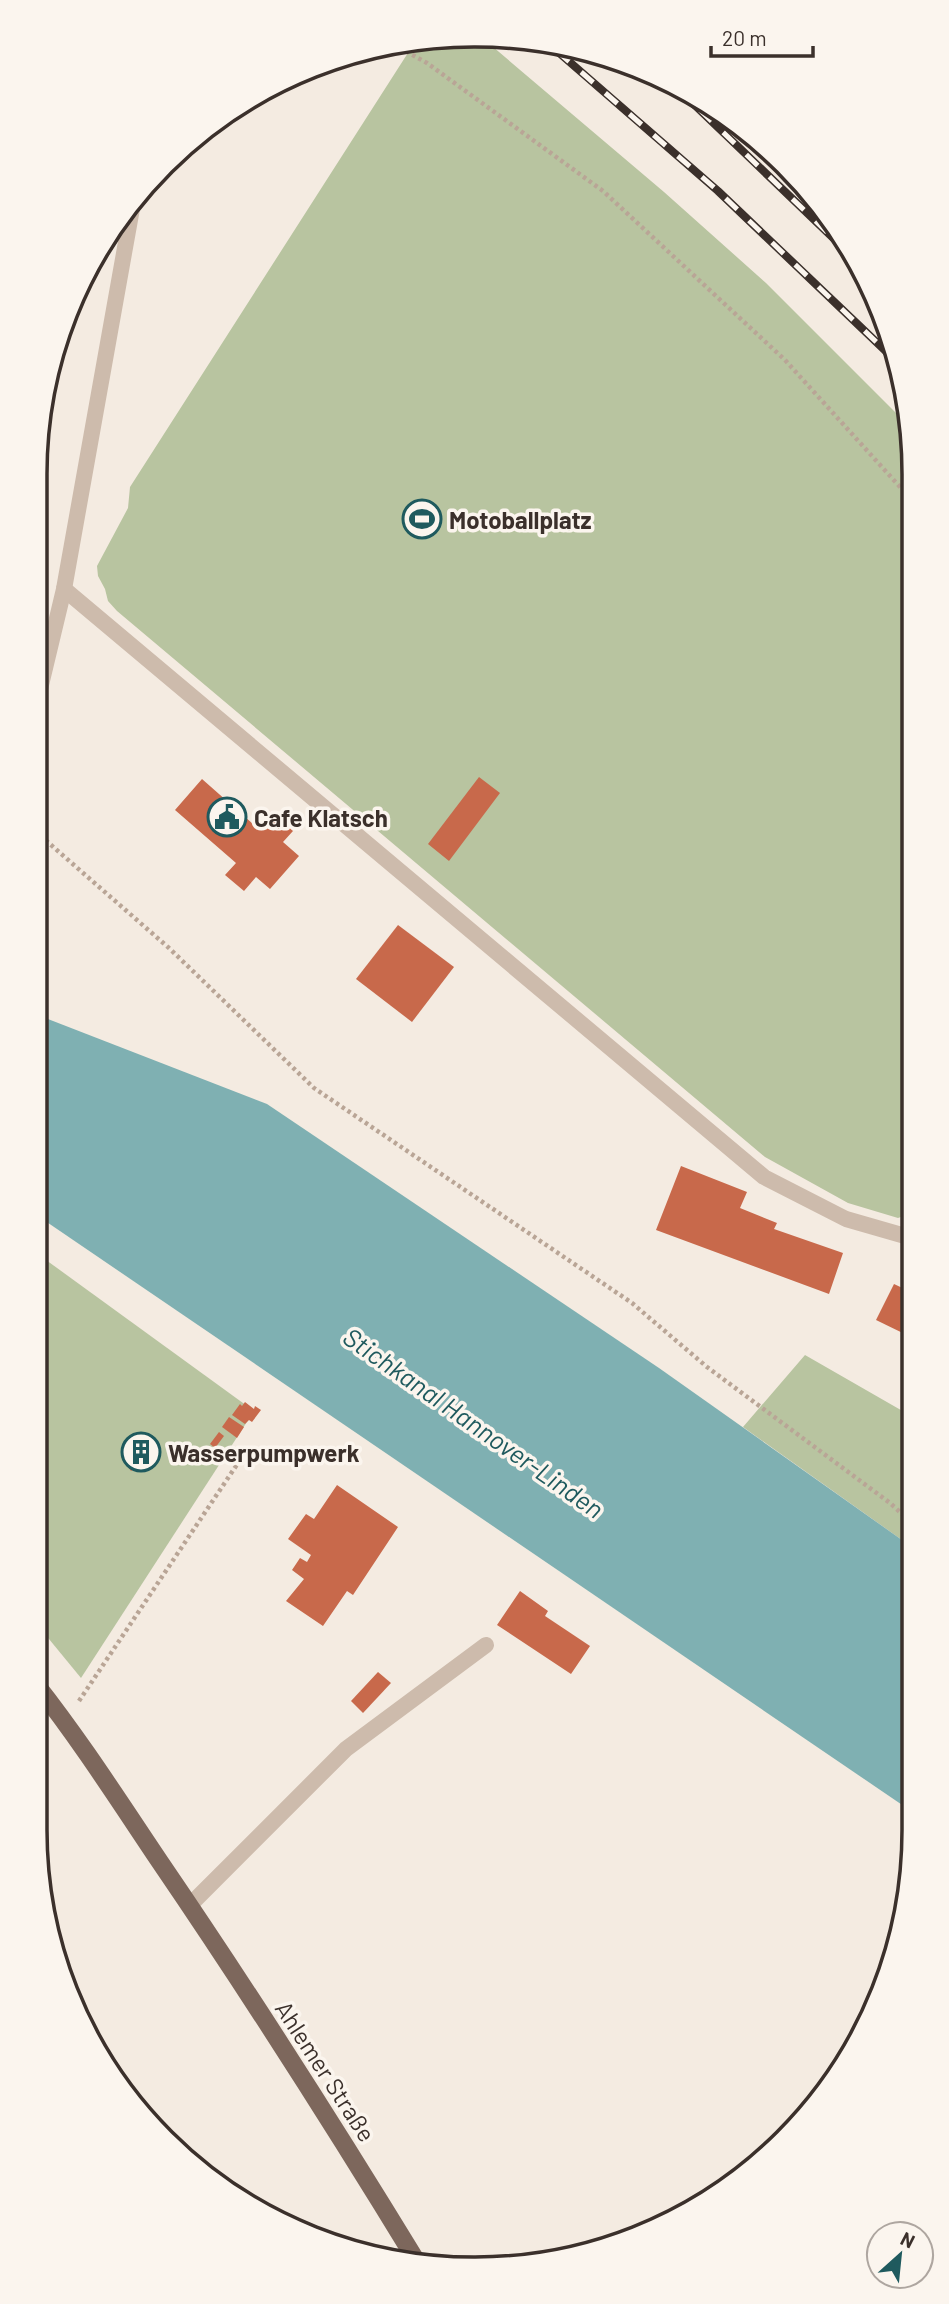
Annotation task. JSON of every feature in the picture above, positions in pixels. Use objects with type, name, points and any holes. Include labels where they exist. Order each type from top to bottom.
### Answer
[{"type":"main road","name":"Ahlemer Straße","points":[[47,1698],[190,1905],[341,2137],[411,2252]]},
{"type":"lane","points":[[47,660],[64,589],[129,223]]},
{"type":"lane","points":[[64,589],[764,1177],[846,1219],[902,1235]]},
{"type":"lane","points":[[190,1905],[346,1749],[486,1645]]},
{"type":"path","points":[[408,53],[427,63],[603,191],[785,360],[902,489]]},
{"type":"path","points":[[47,841],[169,948],[314,1088],[632,1303],[707,1367],[902,1514]]},
{"type":"path","points":[[65,1721],[240,1460]]},
{"type":"green space","points":[[447,48],[494,48],[664,192],[766,283],[897,414],[902,475],[902,1217],[898,1218],[848,1203],[765,1157],[117,611],[108,601],[97,566],[128,508],[130,487],[408,53]]},
{"type":"green space","points":[[47,1261],[254,1411],[81,1678],[47,1637]]},
{"type":"green space","points":[[805,1355],[902,1411],[902,1540],[743,1427]]},
{"type":"water","name":"Stichkanal Hannover-Linden","points":[[47,1019],[267,1104],[659,1368],[902,1540],[902,1805],[47,1222]]},
{"type":"building","points":[[479,777],[500,793],[449,861],[428,844]]},
{"type":"building","points":[[202,779],[253,824],[266,808],[293,831],[283,842],[299,856],[270,889],[256,877],[244,891],[225,875],[236,863],[175,810]]},
{"type":"building","points":[[398,925],[454,967],[412,1022],[356,979]]},
{"type":"building","points":[[681,1166],[747,1192],[740,1208],[777,1223],[774,1229],[843,1253],[829,1294],[656,1230]]},
{"type":"building","points":[[894,1284],[902,1288],[902,1333],[876,1320]]},
{"type":"building","points":[[245,1402],[254,1409],[255,1406],[261,1410],[252,1422],[249,1420],[245,1424],[232,1415],[240,1404],[242,1406]]},
{"type":"building","points":[[229,1417],[244,1427],[237,1438],[222,1427]]},
{"type":"building","name":"Wasserpumpwerk","points":[[143,1432],[157,1451],[131,1471],[121,1457],[127,1453],[123,1447]]},
{"type":"building","points":[[219,1432],[224,1436],[215,1448],[210,1444]]},
{"type":"building","points":[[337,1485],[398,1527],[353,1595],[347,1591],[323,1626],[286,1601],[304,1579],[292,1570],[300,1558],[307,1562],[311,1555],[288,1539],[306,1514],[314,1519]]},
{"type":"building","points":[[520,1591],[548,1611],[545,1616],[590,1646],[571,1674],[497,1625]]},
{"type":"building","points":[[378,1672],[391,1683],[363,1713],[351,1701]]},
{"type":"railway","points":[[563,56],[718,191],[882,348]]},
{"type":"railway","points":[[704,114],[825,230]]},
{"type":"place","name":"Motoballplatz","points":[[422,519]]},
{"type":"place","name":"Cafe Klatsch","points":[[227,817]]},
{"type":"place","name":"Wasserpumpwerk","points":[[141,1452]]}]
